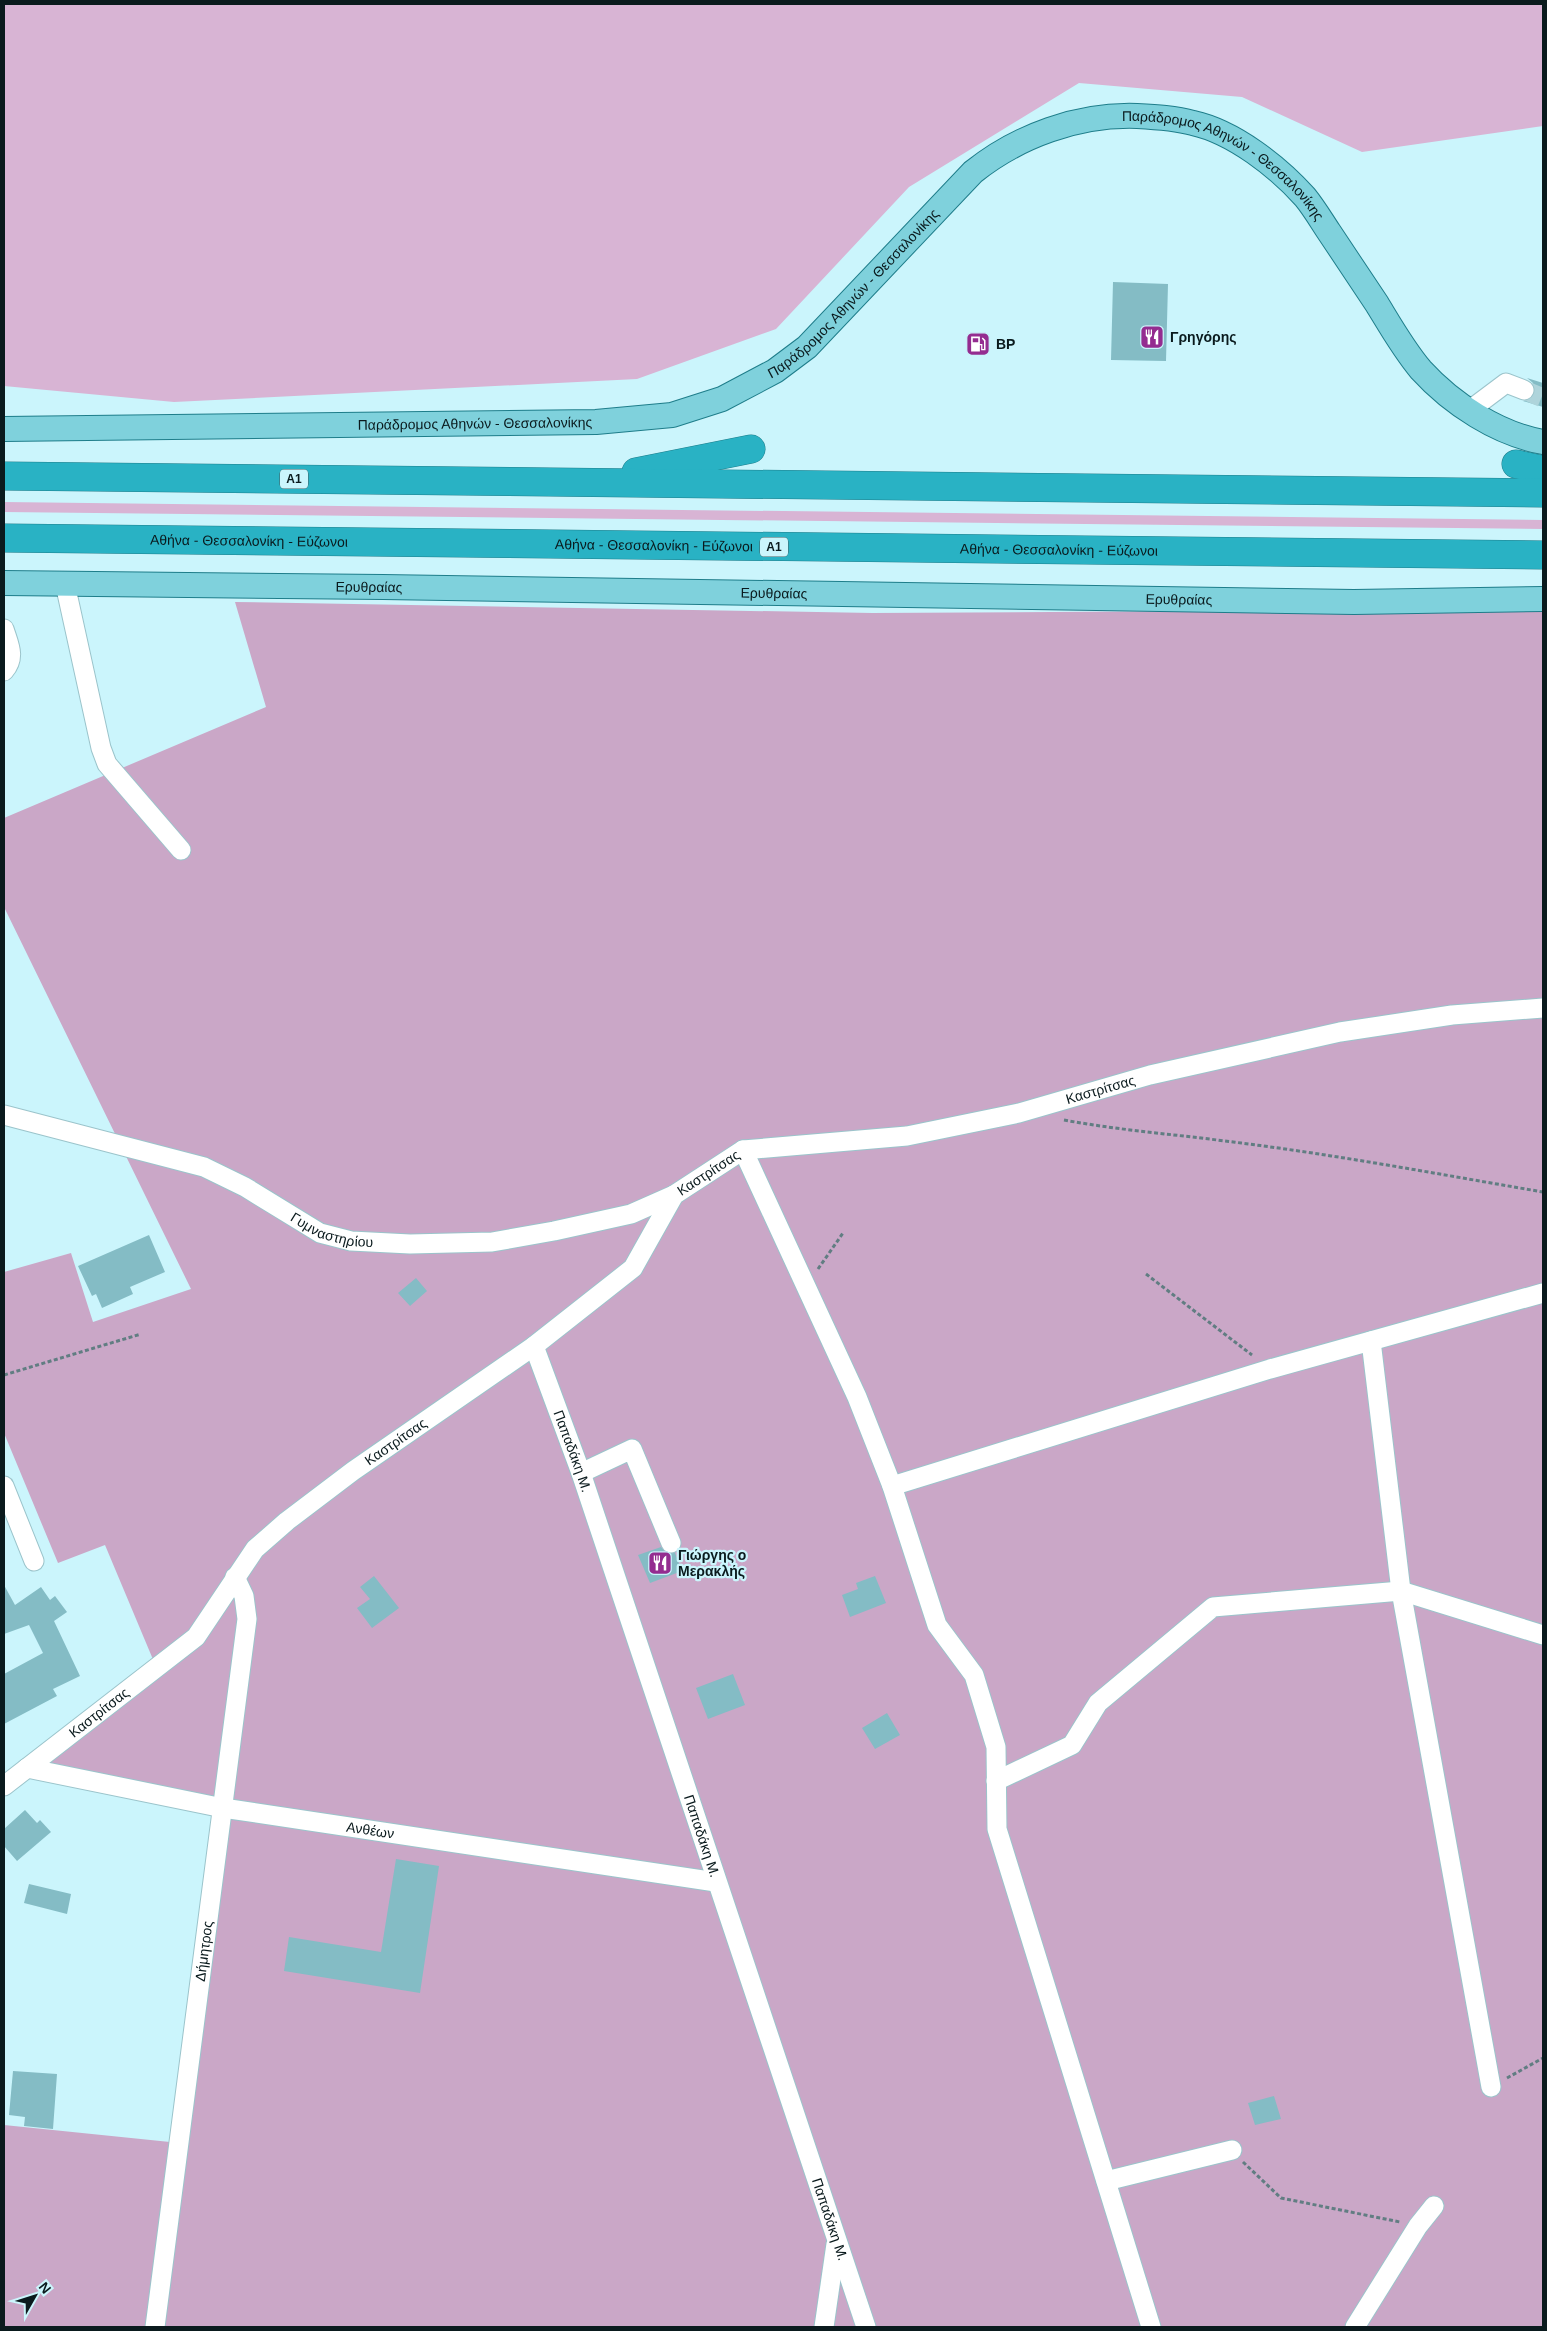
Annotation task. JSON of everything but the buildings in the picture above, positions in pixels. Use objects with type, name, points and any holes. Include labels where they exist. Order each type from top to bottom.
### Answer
[{"type":"highway","points":[[584,483],[751,449]]},
{"type":"highway","points":[[1516,464],[1543,470]]},
{"type":"highway","name":"Α1","points":[[4,476],[1543,494]]},
{"type":"highway","name":"Αθήνα - Θεσσαλονίκη - Εύζωνοι","points":[[4,538],[1543,555]]},
{"type":"main road","name":"Παράδρομος Αθηνών - Θεσσαλονίκης","points":[[4,430],[596,422],[672,415],[722,399],[775,371],[791,360],[826,327],[972,172],[994,155],[1020,142],[1070,123],[1127,116],[1159,117],[1195,123],[1228,137],[1259,154],[1305,198],[1356,271],[1401,344],[1421,370],[1447,394],[1470,410],[1503,429],[1543,442]]},
{"type":"main road","name":"Ερυθραίας","points":[[4,583],[412,587],[1354,602],[1543,599]]},
{"type":"street","points":[[1470,410],[1506,383],[1524,390]]},
{"type":"street","points":[[65,584],[101,748],[107,764],[181,850]]},
{"type":"street","points":[[4,629],[12,653],[9,664],[4,671]]},
{"type":"street","name":"Καστρίτσας","points":[[4,1786],[196,1636],[255,1549],[287,1521],[353,1471],[534,1346],[633,1268],[674,1195],[743,1150],[907,1136],[1019,1113],[1150,1075],[1340,1032],[1452,1015],[1543,1008]]},
{"type":"street","name":"Γυμναστηρίου","points":[[4,1115],[204,1167],[245,1187],[320,1233],[351,1241],[410,1244],[492,1242],[554,1232],[631,1214],[674,1195]]},
{"type":"street","points":[[743,1150],[857,1397],[892,1486],[937,1625],[974,1675],[996,1747],[997,1829],[1151,2327]]},
{"type":"street","points":[[892,1486],[1270,1369],[1543,1293]]},
{"type":"street","points":[[1371,1341],[1401,1591],[1491,2087]]},
{"type":"street","name":"Παπαδάκη Μ.","points":[[534,1346],[580,1473],[866,2327]]},
{"type":"street","points":[[580,1473],[632,1449],[671,1543]]},
{"type":"street","points":[[4,1486],[34,1562]]},
{"type":"street","name":"Δήμητρος","points":[[155,2327],[247,1619],[244,1596],[235,1577]]},
{"type":"street","points":[[996,1781],[1072,1745],[1098,1703],[1213,1607],[1401,1591],[1543,1635]]},
{"type":"street","name":"Ανθέων","points":[[27,1768],[223,1808],[716,1882]]},
{"type":"street","points":[[1106,2181],[1232,2150]]},
{"type":"street","points":[[1355,2327],[1418,2226],[1434,2206]]},
{"type":"street","points":[[824,2327],[837,2239]]},
{"type":"path","points":[[1056,1119],[1122,1130],[1225,1141],[1312,1154],[1543,1192]]},
{"type":"path","points":[[806,1286],[843,1233]]},
{"type":"path","points":[[1146,1274],[1270,1369]]},
{"type":"path","points":[[4,1376],[141,1334]]},
{"type":"path","points":[[1491,2087],[1543,2058]]},
{"type":"path","points":[[1232,2150],[1280,2198],[1418,2226]]},
{"type":"shaded area","points":[[4,4],[1543,4],[1543,126],[1362,152],[1242,97],[1079,83],[909,187],[776,329],[637,379],[174,402],[4,386]]},
{"type":"shaded area","points":[[4,502],[1543,520],[1543,529],[4,512]]},
{"type":"shaded area","points":[[235,602],[872,613],[1543,609],[1543,2327],[4,2327],[4,2125],[170,2142],[220,1806],[29,1767],[157,1669],[105,1545],[58,1563],[4,1433],[4,1272],[71,1253],[93,1322],[191,1289],[4,907],[4,818],[266,707]]},
{"type":"tunnel","points":[[1524,390],[1543,398]]},
{"type":"place","name":"Γρηγόρης","points":[[1152,337]]},
{"type":"place","name":"BP","points":[[978,344]]},
{"type":"place","name":"Γιώργης ο Μερακλής","points":[[660,1563]]}]
